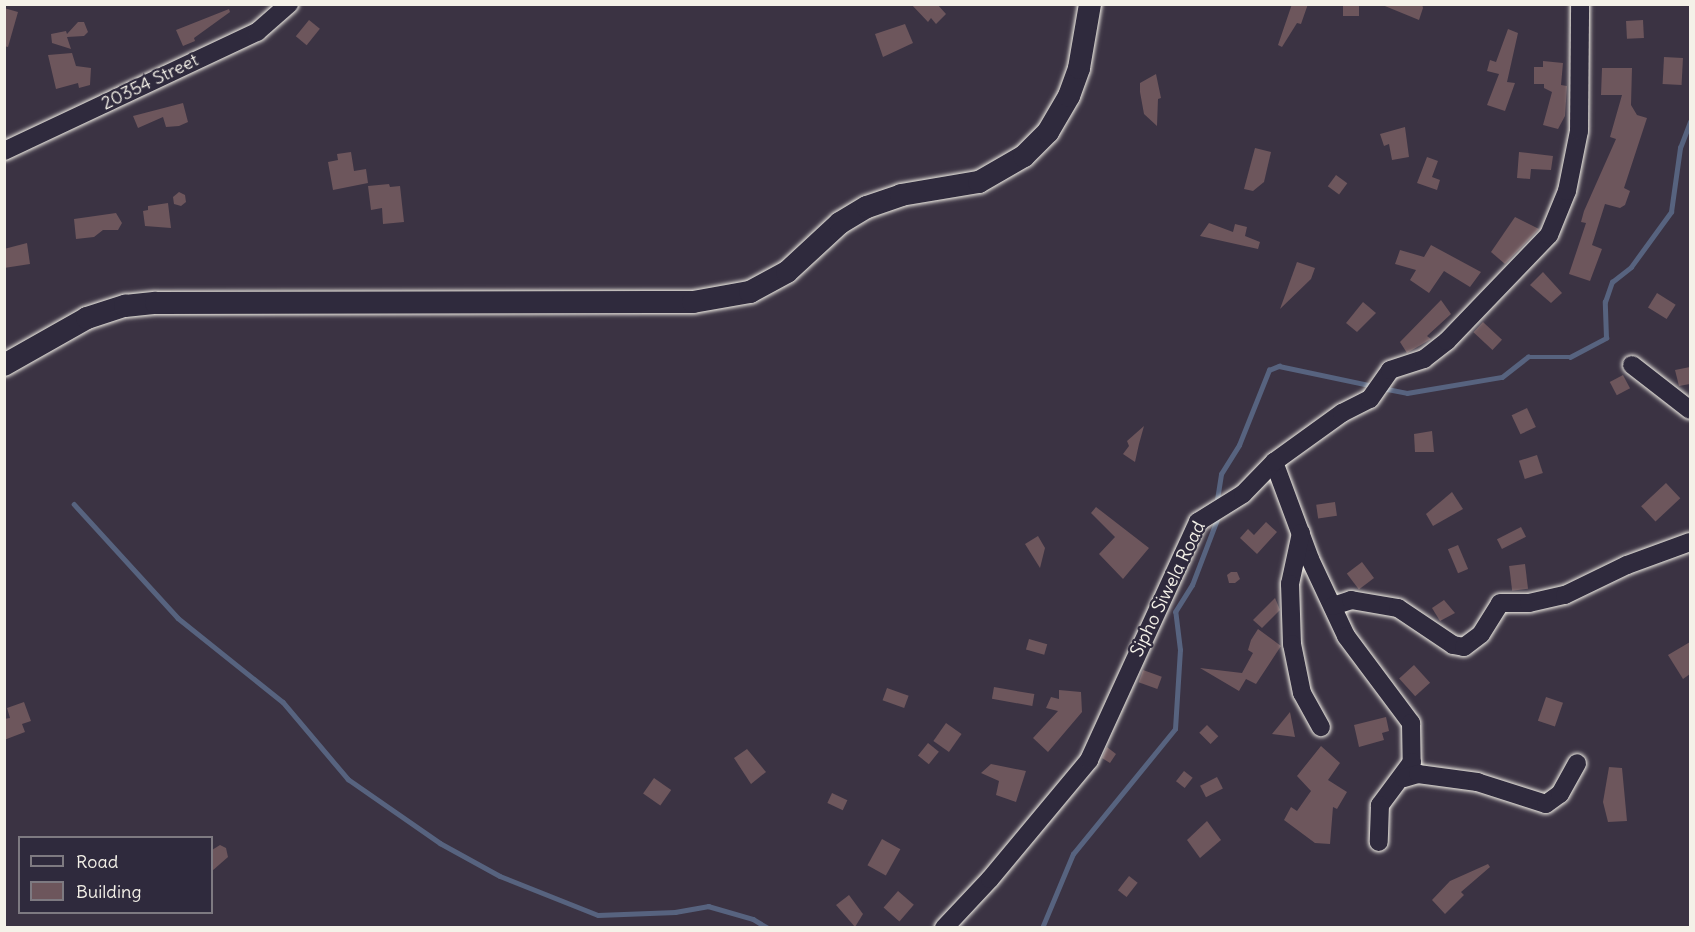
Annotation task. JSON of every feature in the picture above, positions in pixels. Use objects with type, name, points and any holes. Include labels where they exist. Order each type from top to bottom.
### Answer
[{"type":"street","name":"20354 Street","points":[[4,151],[257,32],[290,4]]},
{"type":"street","points":[[4,365],[87,318],[125,306],[156,303],[693,302],[750,292],[788,272],[840,223],[867,207],[901,195],[978,182],[1024,156],[1055,122],[1074,84],[1090,4]]},
{"type":"street","name":"Sipho Siwela Road","points":[[944,927],[990,879],[1089,760],[1198,522],[1207,514],[1226,507],[1257,482],[1274,462],[1342,413],[1370,399],[1390,370],[1424,359],[1447,341],[1542,243],[1557,221],[1579,131],[1580,4]]},
{"type":"street","points":[[1632,364],[1690,410]]},
{"type":"street","points":[[1274,462],[1301,533],[1333,606],[1359,657],[1411,723],[1412,762],[1404,778],[1380,805],[1379,842]]},
{"type":"street","points":[[1301,533],[1290,584],[1292,644],[1302,693],[1321,727]]},
{"type":"street","points":[[1333,606],[1351,600],[1398,608],[1453,645],[1464,647],[1481,634],[1500,603],[1529,603],[1565,596],[1627,565],[1690,542]]},
{"type":"street","points":[[1404,778],[1418,774],[1477,782],[1546,804],[1560,794],[1578,763]]},
{"type":"building","points":[[911,4],[937,4],[946,14],[936,24],[931,18],[928,22]]},
{"type":"building","points":[[1292,4],[1308,4],[1301,24],[1297,23],[1282,47],[1278,45]]},
{"type":"building","points":[[1343,4],[1359,4],[1359,16],[1343,16]]},
{"type":"building","points":[[1380,4],[1422,4],[1423,8],[1419,20]]},
{"type":"building","points":[[4,8],[18,12],[8,47],[4,46]]},
{"type":"building","points":[[229,9],[230,12],[194,38],[195,41],[183,46],[176,30]]},
{"type":"building","points":[[309,20],[320,29],[307,45],[296,36]]},
{"type":"building","points":[[1643,20],[1644,38],[1627,39],[1626,21]]},
{"type":"building","points":[[78,22],[84,22],[88,32],[84,36],[67,37],[71,49],[52,43],[51,34],[66,31],[67,34]]},
{"type":"building","points":[[905,24],[913,43],[883,57],[875,34]]},
{"type":"building","points":[[1508,29],[1518,33],[1507,82],[1515,83],[1505,111],[1487,105],[1499,74],[1487,71],[1490,60],[1496,62]]},
{"type":"building","points":[[72,53],[76,66],[91,68],[90,85],[79,88],[78,83],[56,89],[48,55]]},
{"type":"building","points":[[1664,57],[1683,58],[1682,85],[1663,84]]},
{"type":"building","points":[[1543,61],[1563,63],[1561,85],[1567,86],[1565,116],[1558,129],[1543,125],[1552,92],[1544,88],[1544,84],[1534,84],[1534,67],[1543,67]]},
{"type":"building","points":[[1602,68],[1632,68],[1631,105],[1637,115],[1647,118],[1624,188],[1630,191],[1625,205],[1620,208],[1605,204],[1592,245],[1602,249],[1590,281],[1569,274],[1586,223],[1581,222],[1584,211],[1616,139],[1610,137],[1622,95],[1601,95]]},
{"type":"building","points":[[1156,74],[1161,98],[1158,99],[1157,126],[1144,114],[1140,92],[1140,83]]},
{"type":"building","points":[[183,103],[188,122],[179,126],[166,127],[163,117],[138,128],[133,116]]},
{"type":"building","points":[[1405,127],[1409,157],[1392,160],[1389,144],[1384,146],[1380,134]]},
{"type":"building","points":[[1255,148],[1271,152],[1264,182],[1253,191],[1244,189]]},
{"type":"building","points":[[351,152],[354,171],[366,169],[368,183],[333,190],[328,162],[338,160],[337,154]]},
{"type":"building","points":[[1519,152],[1553,156],[1551,170],[1531,169],[1530,179],[1517,178]]},
{"type":"building","points":[[1427,157],[1438,161],[1432,177],[1440,180],[1437,190],[1417,183]]},
{"type":"building","points":[[1336,175],[1347,183],[1339,195],[1328,186]]},
{"type":"building","points":[[389,184],[390,187],[400,186],[404,222],[383,224],[382,208],[371,210],[368,186]]},
{"type":"building","points":[[179,192],[185,195],[186,202],[181,206],[174,204],[173,197]]},
{"type":"building","points":[[168,203],[171,228],[145,226],[143,211],[148,210],[148,206]]},
{"type":"building","points":[[116,213],[122,223],[118,230],[103,230],[94,237],[76,239],[74,219]]},
{"type":"building","points":[[1515,217],[1539,229],[1505,264],[1491,252]]},
{"type":"building","points":[[1209,223],[1233,232],[1235,224],[1247,227],[1245,236],[1260,242],[1258,249],[1200,236]]},
{"type":"building","points":[[27,243],[30,264],[4,268],[4,249]]},
{"type":"building","points":[[1431,245],[1481,272],[1470,287],[1444,271],[1429,293],[1410,280],[1416,270],[1395,264],[1400,250],[1424,257]]},
{"type":"building","points":[[1297,262],[1315,268],[1311,279],[1280,309]]},
{"type":"building","points":[[1543,272],[1562,293],[1551,303],[1530,285]]},
{"type":"building","points":[[1657,293],[1676,305],[1667,319],[1648,307]]},
{"type":"building","points":[[1441,300],[1451,314],[1427,336],[1431,339],[1407,353],[1400,342]]},
{"type":"building","points":[[1363,302],[1376,313],[1357,332],[1346,323]]},
{"type":"building","points":[[1483,322],[1502,340],[1492,350],[1473,332]]},
{"type":"building","points":[[1690,367],[1690,384],[1679,386],[1675,370]]},
{"type":"building","points":[[1623,375],[1630,388],[1617,395],[1610,382]]},
{"type":"building","points":[[1527,408],[1536,427],[1520,434],[1512,415]]},
{"type":"building","points":[[1144,426],[1135,462],[1123,454],[1129,446],[1127,441]]},
{"type":"building","points":[[1432,431],[1434,452],[1415,452],[1414,434]]},
{"type":"building","points":[[1537,455],[1543,473],[1525,479],[1519,461]]},
{"type":"building","points":[[1666,483],[1680,498],[1655,522],[1641,506]]},
{"type":"building","points":[[1452,492],[1463,509],[1433,526],[1426,514]]},
{"type":"building","points":[[1335,502],[1337,516],[1318,519],[1316,505]]},
{"type":"building","points":[[1096,507],[1149,548],[1123,579],[1099,554],[1115,537],[1091,513]]},
{"type":"building","points":[[1266,522],[1277,532],[1257,554],[1240,538],[1248,529],[1254,535]]},
{"type":"building","points":[[1521,527],[1526,537],[1502,549],[1497,539]]},
{"type":"building","points":[[1038,536],[1045,548],[1040,568],[1025,544]]},
{"type":"building","points":[[1458,545],[1468,569],[1458,573],[1448,549]]},
{"type":"building","points":[[1362,562],[1374,578],[1359,589],[1347,573]]},
{"type":"building","points":[[1525,564],[1528,589],[1512,591],[1509,566]]},
{"type":"building","points":[[1237,572],[1240,579],[1235,583],[1229,583],[1227,575]]},
{"type":"building","points":[[1275,598],[1280,610],[1262,628],[1253,620]]},
{"type":"building","points":[[1444,600],[1455,613],[1440,621],[1432,608]]},
{"type":"building","points":[[1258,629],[1281,646],[1256,684],[1246,679],[1239,691],[1200,668],[1242,673],[1253,653],[1248,650]]},
{"type":"building","points":[[1029,639],[1047,644],[1044,655],[1026,650]]},
{"type":"building","points":[[1690,642],[1690,674],[1683,679],[1668,655]]},
{"type":"building","points":[[1414,665],[1430,683],[1415,696],[1399,678]]},
{"type":"building","points":[[1143,670],[1162,677],[1157,689],[1139,682]]},
{"type":"building","points":[[994,687],[1034,694],[1032,706],[992,699]]},
{"type":"building","points":[[887,688],[909,696],[904,708],[883,700]]},
{"type":"building","points":[[1059,690],[1081,692],[1082,712],[1048,752],[1033,738],[1058,711],[1046,708],[1051,697],[1059,699]]},
{"type":"building","points":[[1546,697],[1563,703],[1555,726],[1538,721]]},
{"type":"building","points":[[24,702],[31,721],[22,724],[25,732],[4,740],[4,719],[10,718],[7,708]]},
{"type":"building","points":[[1290,712],[1295,737],[1272,734]]},
{"type":"building","points":[[1386,717],[1389,731],[1382,733],[1384,740],[1359,747],[1354,725]]},
{"type":"building","points":[[946,723],[962,734],[949,752],[933,741]]},
{"type":"building","points":[[1207,725],[1218,736],[1211,744],[1199,733]]},
{"type":"building","points":[[928,743],[939,752],[929,764],[918,755]]},
{"type":"building","points":[[1321,746],[1340,763],[1328,780],[1347,792],[1337,809],[1333,807],[1330,844],[1315,843],[1284,820],[1291,807],[1297,811],[1311,791],[1297,776]]},
{"type":"building","points":[[1107,747],[1116,754],[1110,763],[1102,758]]},
{"type":"building","points":[[747,749],[766,772],[751,784],[734,758]]},
{"type":"building","points":[[991,764],[1026,771],[1016,802],[996,795],[999,781],[981,773]]},
{"type":"building","points":[[1609,767],[1622,768],[1627,821],[1608,822],[1603,802]]},
{"type":"building","points":[[1184,771],[1193,778],[1185,788],[1176,781]]},
{"type":"building","points":[[1217,777],[1223,789],[1206,797],[1200,786]]},
{"type":"building","points":[[654,778],[671,790],[660,806],[643,794]]},
{"type":"building","points":[[832,793],[847,800],[843,810],[827,803]]},
{"type":"building","points":[[1207,821],[1221,840],[1200,858],[1187,840]]},
{"type":"building","points":[[882,839],[900,849],[886,875],[867,865]]},
{"type":"building","points":[[220,845],[226,848],[228,857],[213,870],[213,849]]},
{"type":"building","points":[[1488,864],[1490,867],[1461,892],[1464,895],[1445,914],[1432,900],[1450,881]]},
{"type":"building","points":[[1129,876],[1138,883],[1127,897],[1118,890]]},
{"type":"building","points":[[898,891],[914,905],[899,921],[884,908]]},
{"type":"building","points":[[849,895],[863,914],[855,927],[836,905]]},
{"type":"waterway","points":[[1382,388],[1407,393],[1502,377],[1528,357],[1570,357],[1606,338],[1605,302],[1612,282],[1631,267],[1671,212],[1680,148],[1690,122]]},
{"type":"waterway","points":[[1216,506],[1221,474],[1239,445],[1269,370],[1279,366],[1374,386]]},
{"type":"waterway","points":[[74,504],[178,618],[283,702],[348,779],[440,843],[500,876],[598,915],[675,912],[708,906],[753,919],[768,928]]},
{"type":"waterway","points":[[1042,928],[1073,854],[1175,729],[1180,650],[1175,612],[1192,585],[1218,517]]}]
